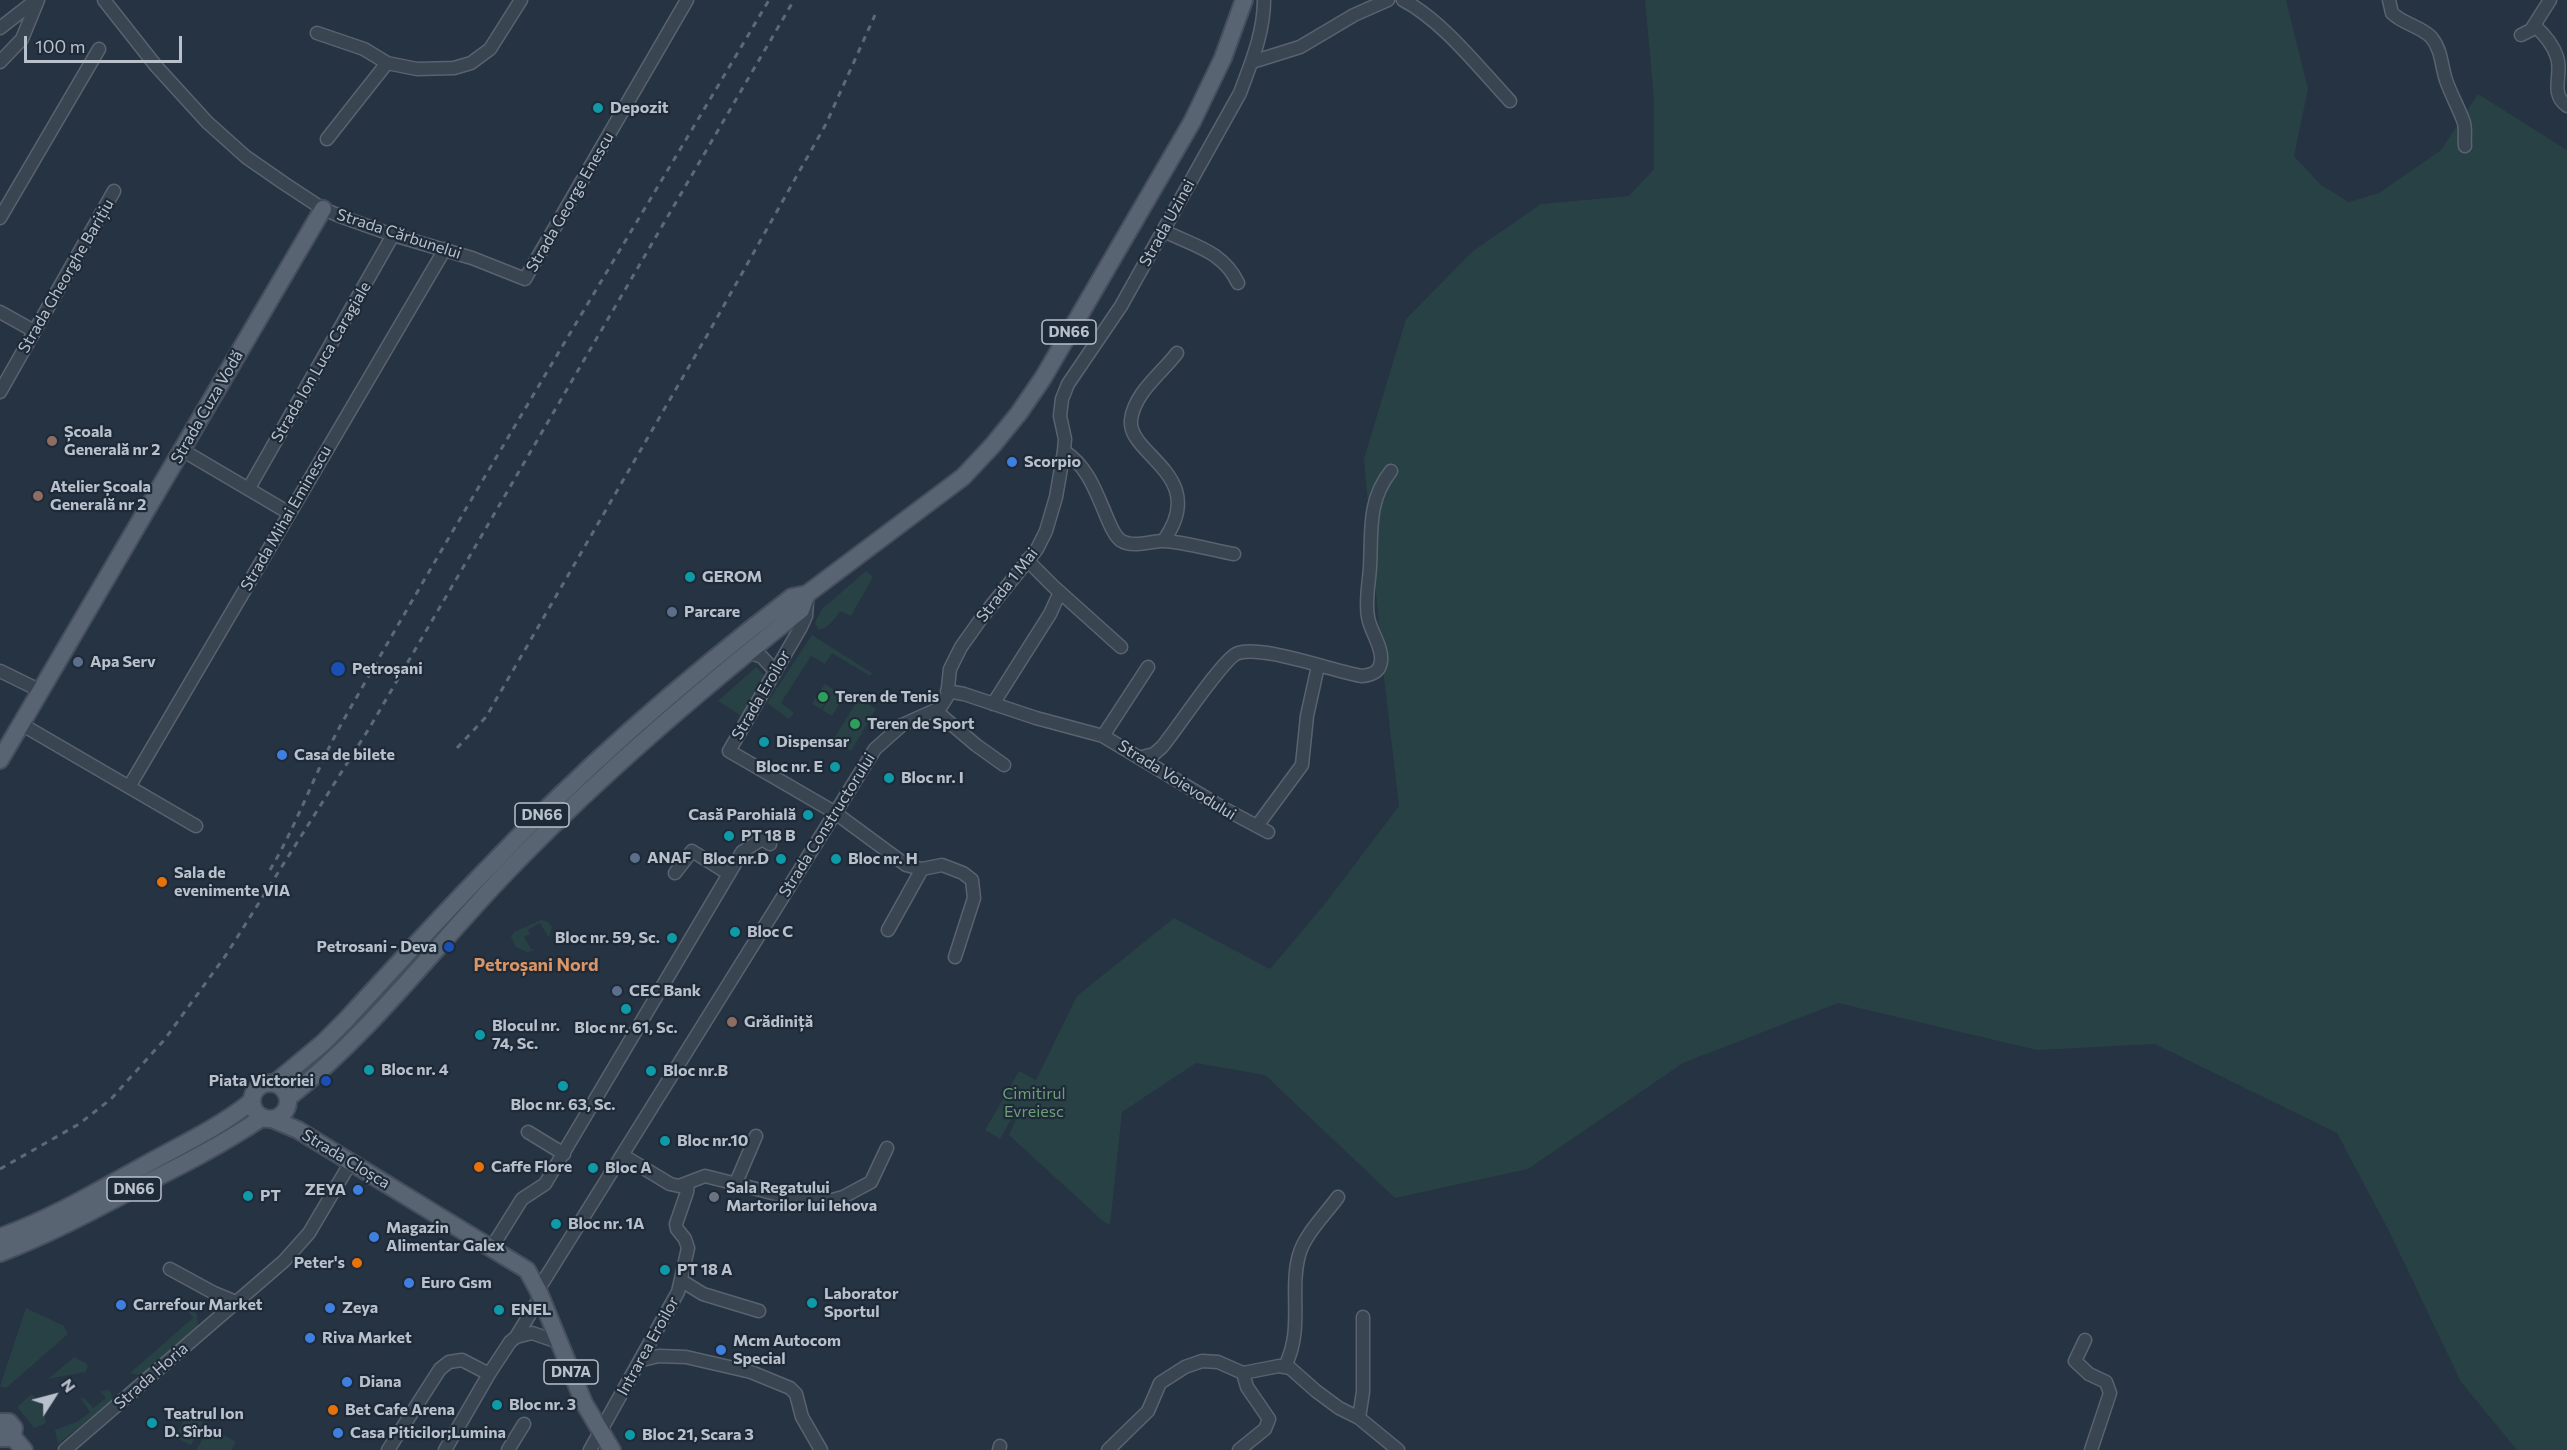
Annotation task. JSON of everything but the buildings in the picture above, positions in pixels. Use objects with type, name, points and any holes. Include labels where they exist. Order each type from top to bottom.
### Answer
[{"type":"main road","name":"DN66","points":[[275,1083],[315,1050],[346,1020],[476,880],[606,754],[705,666],[792,597],[807,594],[963,477],[986,454],[1019,413],[1043,378],[1196,114],[1223,58],[1244,0]]},
{"type":"main road","name":"Strada Cuza Vodă","points":[[0,760],[323,209]]},
{"type":"main road","name":"DN66","points":[[0,1253],[81,1217],[223,1143],[277,1111],[360,1033],[489,892],[620,763],[748,652],[801,610],[807,594]]},
{"type":"main road","points":[[476,880],[489,892]]},
{"type":"main road","points":[[267,1082],[275,1083],[283,1087],[277,1111],[256,1112],[252,1101],[254,1092],[267,1082]]},
{"type":"main road","name":"DN66","points":[[0,1237],[82,1200],[214,1127],[252,1101]]},
{"type":"main road","name":"Strada Cloșca","points":[[277,1111],[297,1130],[492,1247]]},
{"type":"main road","name":"DN7A","points":[[492,1247],[528,1270],[584,1403],[612,1450]]},
{"type":"main road","points":[[0,1422],[12,1423],[14,1428],[6,1437],[24,1450]]},
{"type":"street","points":[[0,28],[37,0]]},
{"type":"street","points":[[0,63],[22,39],[37,0]]},
{"type":"street","name":"Strada Cărbunelui","points":[[104,0],[156,66],[207,122],[246,157],[323,209],[393,235],[445,249],[525,279]]},
{"type":"street","points":[[317,33],[364,49],[387,63],[436,70],[471,63],[490,49],[521,0]]},
{"type":"street","name":"Strada George Enescu","points":[[525,279],[687,0]]},
{"type":"street","name":"Strada Uzinei","points":[[1064,445],[1060,416],[1062,399],[1068,384],[1121,306],[1240,93],[1252,62],[1262,25],[1264,0]]},
{"type":"street","points":[[1252,62],[1300,47],[1354,15],[1388,0]]},
{"type":"street","points":[[1403,0],[1422,12],[1510,101]]},
{"type":"street","points":[[2521,36],[2534,25],[2550,0]]},
{"type":"street","points":[[2389,3],[2392,13],[2398,19],[2421,29],[2431,38],[2437,48],[2442,59],[2445,79],[2464,125],[2464,146]]},
{"type":"street","points":[[2534,25],[2550,42],[2557,57],[2559,77],[2556,91],[2559,100],[2567,106]]},
{"type":"street","points":[[0,218],[99,49]]},
{"type":"street","points":[[327,139],[387,63]]},
{"type":"street","name":"Strada Gheorghe Barițiu","points":[[0,392],[114,191]]},
{"type":"street","points":[[1164,231],[1220,258],[1231,268],[1238,283]]},
{"type":"street","name":"Strada Ion Luca Caragiale","points":[[249,488],[393,235]]},
{"type":"street","name":"Strada Mihai Eminescu","points":[[129,787],[445,249]]},
{"type":"street","points":[[0,312],[34,331]]},
{"type":"street","points":[[1164,540],[1175,519],[1177,508],[1175,488],[1170,478],[1139,440],[1131,428],[1131,422],[1138,400],[1177,352]]},
{"type":"street","points":[[1064,445],[1089,477],[1119,539],[1137,544],[1164,540],[1234,554]]},
{"type":"street","name":"Strada 1 Mai","points":[[947,691],[950,669],[961,647],[1036,549],[1050,519],[1064,445]]},
{"type":"street","points":[[182,450],[289,513]]},
{"type":"street","points":[[1142,757],[1154,754],[1162,747],[1222,667],[1238,653],[1256,652],[1362,676],[1371,675],[1378,670],[1382,655],[1368,620],[1366,602],[1373,505],[1381,483],[1390,471]]},
{"type":"street","points":[[1027,560],[1121,647]]},
{"type":"street","points":[[993,704],[1050,614],[1060,592]]},
{"type":"street","name":"Strada Eroilor","points":[[807,594],[806,616],[729,751],[834,812],[906,865],[922,869],[942,865],[963,873],[972,880],[974,898],[956,957]]},
{"type":"street","points":[[748,652],[762,657],[775,672]]},
{"type":"street","name":"Strada Voievodului","points":[[947,691],[964,694],[1103,736],[1262,829],[1302,765],[1307,716],[1318,666]]},
{"type":"street","points":[[1103,736],[1148,667]]},
{"type":"street","points":[[0,671],[41,691]]},
{"type":"street","points":[[947,691],[944,703],[936,711],[1004,765]]},
{"type":"street","name":"Strada Constructorului","points":[[445,1450],[489,1374],[536,1304],[622,1155],[834,812],[883,740],[908,722],[936,711]]},
{"type":"street","points":[[21,724],[196,826]]},
{"type":"street","points":[[492,1247],[522,1199],[545,1184],[564,1154],[742,852],[762,839],[770,844]]},
{"type":"street","points":[[675,873],[692,851],[729,874]]},
{"type":"street","points":[[888,930],[922,869]]},
{"type":"street","points":[[528,1132],[564,1154]]},
{"type":"street","points":[[735,1185],[756,1136]]},
{"type":"street","points":[[622,1155],[670,1184],[679,1186],[705,1176],[788,1197],[829,1201],[843,1197],[871,1182],[887,1148]]},
{"type":"street","name":"Strada Horia","points":[[65,1450],[284,1261],[309,1233],[351,1162]]},
{"type":"street","name":"Intrarea Eroilor","points":[[590,1450],[642,1360],[682,1281],[687,1244],[676,1224],[688,1183]]},
{"type":"street","points":[[1285,1366],[1293,1346],[1299,1256],[1306,1240],[1338,1197]]},
{"type":"street","points":[[170,1269],[236,1302]]},
{"type":"street","points":[[682,1281],[703,1294],[759,1311]]},
{"type":"street","points":[[1359,1418],[1363,1392],[1363,1317]]},
{"type":"street","points":[[516,1337],[532,1333],[558,1342]]},
{"type":"street","points":[[2085,1340],[2075,1361],[2089,1374],[2106,1382],[2110,1393],[2091,1450]]},
{"type":"street","points":[[642,1360],[666,1355],[686,1357],[751,1372],[790,1388],[796,1394],[802,1417],[821,1450]]},
{"type":"street","points":[[388,1450],[447,1361],[462,1360],[489,1374]]},
{"type":"street","points":[[1108,1450],[1148,1411],[1160,1383],[1185,1366],[1202,1361],[1218,1362],[1243,1373],[1285,1366],[1331,1403],[1359,1418],[1398,1450]]},
{"type":"street","points":[[1239,1450],[1265,1429],[1269,1419],[1247,1387],[1243,1373]]},
{"type":"street","points":[[508,1450],[524,1424]]},
{"type":"green space","name":"Cimitirul Evreiesc","points":[[1645,0],[2286,0],[2308,89],[2294,156],[2321,185],[2349,202],[2379,193],[2441,150],[2478,94],[2567,150],[2567,1450],[2517,1450],[2461,1382],[2390,1233],[2337,1133],[2155,1044],[2037,1050],[1838,1003],[1683,1063],[1528,1169],[1395,1198],[1265,1075],[1196,1063],[1122,1112],[1110,1225],[1009,1135],[1017,1117],[1013,1116],[1000,1139],[985,1130],[1019,1071],[1036,1080],[1077,996],[1174,918],[1270,969],[1324,905],[1399,806],[1382,661],[1364,459],[1406,319],[1473,251],[1541,204],[1629,196],[1654,169],[1654,100]]},
{"type":"green space","points":[[866,571],[873,577],[851,616],[840,611],[828,626],[818,630],[815,622],[822,609]]},
{"type":"green space","points":[[812,635],[872,673],[870,676],[832,653],[825,664],[811,656],[781,703],[794,713],[789,719],[767,703]]},
{"type":"green space","points":[[756,667],[765,676],[764,683],[743,717],[718,701]]},
{"type":"green space","points":[[825,684],[844,696],[832,716],[822,710],[834,690],[821,709],[812,704]]},
{"type":"green space","name":"Teren de Sport","points":[[859,698],[876,709],[851,751],[833,740]]},
{"type":"green space","points":[[461,907],[461,912],[337,1048],[295,1085],[292,1081]]},
{"type":"green space","points":[[541,920],[548,922],[552,927],[549,938],[540,923],[528,930],[530,934],[524,937],[531,949],[535,950],[527,952],[516,947],[511,937],[514,932]]},
{"type":"green space","points":[[189,1305],[197,1314],[198,1326],[142,1376],[130,1373],[193,1318],[186,1307]]},
{"type":"green space","points":[[26,1308],[64,1326],[68,1334],[6,1388],[0,1386]]},
{"type":"green space","points":[[74,1357],[86,1363],[88,1367],[85,1372],[48,1379]]},
{"type":"green space","points":[[100,1391],[111,1392],[112,1401],[58,1444],[55,1430],[77,1422],[90,1412],[81,1399],[84,1398],[93,1408],[106,1398]]},
{"type":"green space","points":[[32,1394],[42,1406],[46,1423],[34,1428],[18,1408]]},
{"type":"green space","points":[[187,1414],[203,1422],[191,1445],[175,1437]]},
{"type":"green space","points":[[210,1427],[236,1442],[231,1450],[196,1450]]},
{"type":"railway","points":[[270,870],[333,739],[395,630],[769,0]]},
{"type":"railway","points":[[0,1169],[79,1124],[111,1099],[165,1039],[226,955],[370,727],[794,0]]},
{"type":"railway","points":[[457,748],[486,717],[709,332],[826,124],[875,15]]},
{"type":"place","name":"Depozit","points":[[598,108]]},
{"type":"place","name":"Școala Generală nr 2","points":[[52,441]]},
{"type":"place","name":"Scorpio","points":[[1012,462]]},
{"type":"place","name":"Atelier Școala Generală nr 2","points":[[38,496]]},
{"type":"place","name":"GEROM","points":[[690,577]]},
{"type":"place","name":"Parcare","points":[[672,612]]},
{"type":"place","name":"Apa Serv","points":[[78,662]]},
{"type":"place","name":"Petroșani","points":[[338,669]]},
{"type":"place","name":"Teren de Tenis","points":[[823,697]]},
{"type":"place","name":"Teren de Sport","points":[[855,724]]},
{"type":"place","name":"Dispensar","points":[[764,742]]},
{"type":"place","name":"Casa de bilete","points":[[282,755]]},
{"type":"place","name":"Bloc nr. E","points":[[835,767]]},
{"type":"place","name":"Bloc nr. I","points":[[889,778]]},
{"type":"place","name":"Casă Parohială","points":[[808,815]]},
{"type":"place","name":"PT 18 B","points":[[729,836]]},
{"type":"place","name":"ANAF","points":[[635,858]]},
{"type":"place","name":"Bloc nr.D","points":[[781,859]]},
{"type":"place","name":"Bloc nr. H","points":[[836,859]]},
{"type":"place","name":"Sala de evenimente VIA","points":[[162,882]]},
{"type":"place","name":"Bloc C","points":[[735,932]]},
{"type":"place","name":"Bloc nr. 59, Sc.","points":[[672,938]]},
{"type":"place","name":"Petrosani - Deva","points":[[449,947]]},
{"type":"place","name":"CEC Bank","points":[[617,991]]},
{"type":"place","name":"Bloc nr. 61, Sc.","points":[[626,1009]]},
{"type":"place","name":"Grădiniță","points":[[732,1022]]},
{"type":"place","name":"Blocul nr. 74, Sc.","points":[[480,1035]]},
{"type":"place","name":"Bloc nr. 4","points":[[369,1070]]},
{"type":"place","name":"Bloc nr.B","points":[[651,1071]]},
{"type":"place","name":"Piata Victoriei","points":[[326,1081]]},
{"type":"place","name":"Bloc nr. 63, Sc.","points":[[563,1086]]},
{"type":"place","name":"Bloc nr.10","points":[[665,1141]]},
{"type":"place","name":"Caffe Flore","points":[[479,1167]]},
{"type":"place","name":"Bloc A","points":[[593,1168]]},
{"type":"place","name":"ZEYA","points":[[358,1190]]},
{"type":"place","name":"PT","points":[[248,1196]]},
{"type":"place","name":"Sala Regatului Martorilor lui Iehova","points":[[714,1197]]},
{"type":"place","name":"Bloc nr. 1A","points":[[556,1224]]},
{"type":"place","name":"Magazin Alimentar Galex","points":[[374,1237]]},
{"type":"place","name":"Peter's","points":[[357,1263]]},
{"type":"place","name":"PT 18 A","points":[[665,1270]]},
{"type":"place","name":"Euro Gsm","points":[[409,1283]]},
{"type":"place","name":"Laborator Sportul","points":[[812,1303]]},
{"type":"place","name":"Carrefour Market","points":[[121,1305]]},
{"type":"place","name":"Zeya","points":[[330,1308]]},
{"type":"place","name":"ENEL","points":[[499,1310]]},
{"type":"place","name":"Riva Market","points":[[310,1338]]},
{"type":"place","name":"Mcm Autocom Special","points":[[721,1350]]},
{"type":"place","name":"Diana","points":[[347,1382]]},
{"type":"place","name":"Bloc nr. 3","points":[[497,1405]]},
{"type":"place","name":"Bet Cafe Arena","points":[[333,1410]]},
{"type":"place","name":"Teatrul Ion D. Sîrbu","points":[[152,1423]]},
{"type":"place","name":"Casa Piticilor;Lumina","points":[[338,1433]]},
{"type":"place","name":"Bloc 21, Scara 3","points":[[630,1435]]},
{"type":"district","name":"Petroșani Nord","points":[[536,965]]}]
